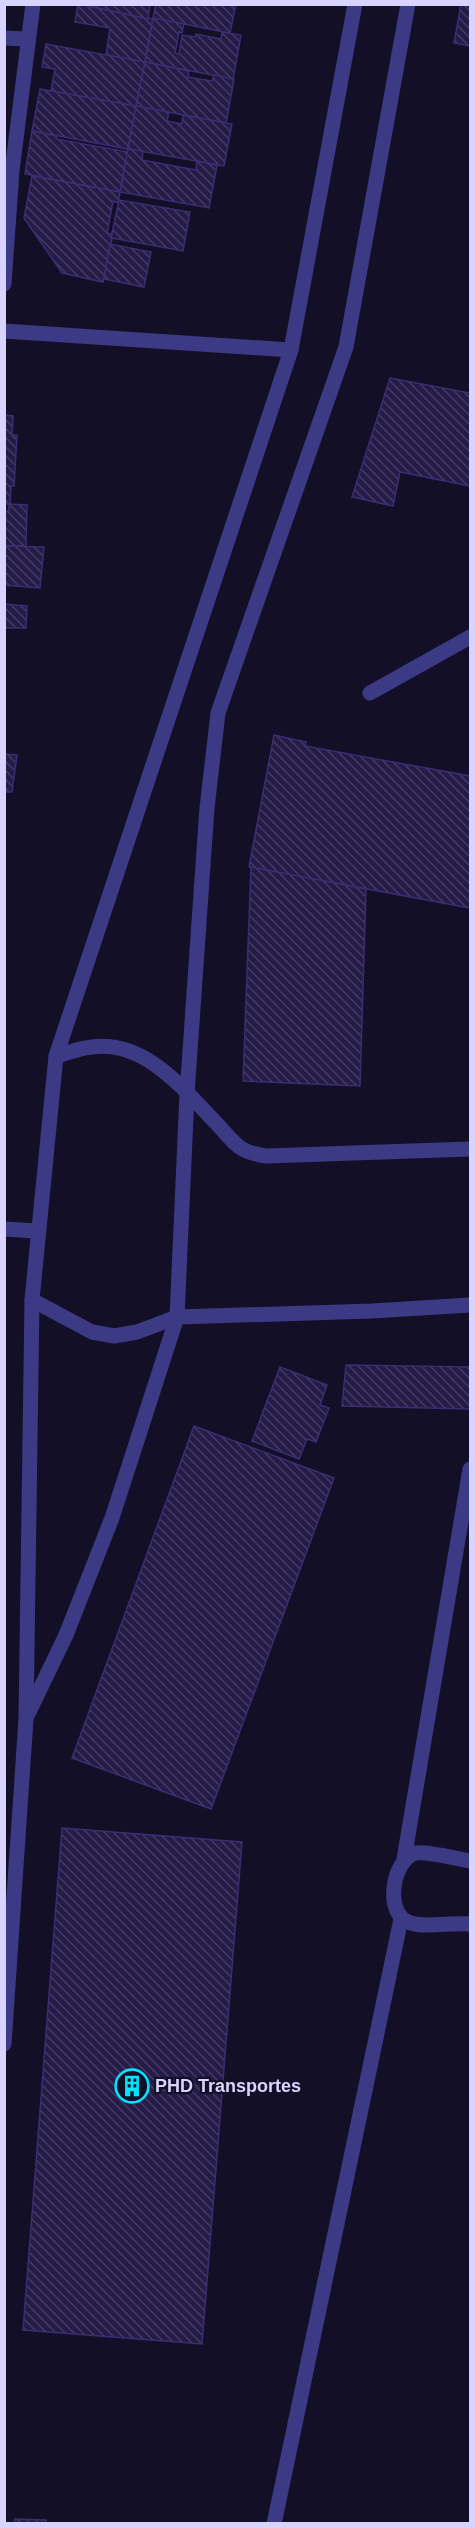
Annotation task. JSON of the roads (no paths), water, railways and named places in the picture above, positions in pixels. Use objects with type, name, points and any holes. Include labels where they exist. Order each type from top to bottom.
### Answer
[{"type":"street","points":[[4,284],[12,171],[33,4]]},
{"type":"street","points":[[4,2044],[26,1719],[32,1300],[56,1056],[291,350],[355,4]]},
{"type":"street","points":[[26,1719],[66,1635],[112,1518],[177,1317],[188,1094],[207,808],[218,713],[346,347],[408,4]]},
{"type":"street","points":[[4,38],[27,39]]},
{"type":"street","points":[[4,331],[291,350]]},
{"type":"street","points":[[370,693],[471,637]]},
{"type":"street","points":[[56,1056],[92,1047],[108,1046],[136,1053],[148,1059],[188,1094],[247,1153],[266,1156],[471,1149]]},
{"type":"street","points":[[4,1229],[37,1231]]},
{"type":"street","points":[[32,1300],[92,1332],[114,1336],[137,1332],[177,1317],[372,1311],[471,1305]]},
{"type":"street","points":[[471,1469],[404,1859],[398,1870],[394,1893],[394,1907],[401,1919],[411,1924],[471,1924]]},
{"type":"street","points":[[404,1859],[418,1853],[471,1861]]},
{"type":"street","points":[[274,2523],[401,1919]]},
{"type":"place","name":"PHD Transportes","points":[[132,2086]]}]
